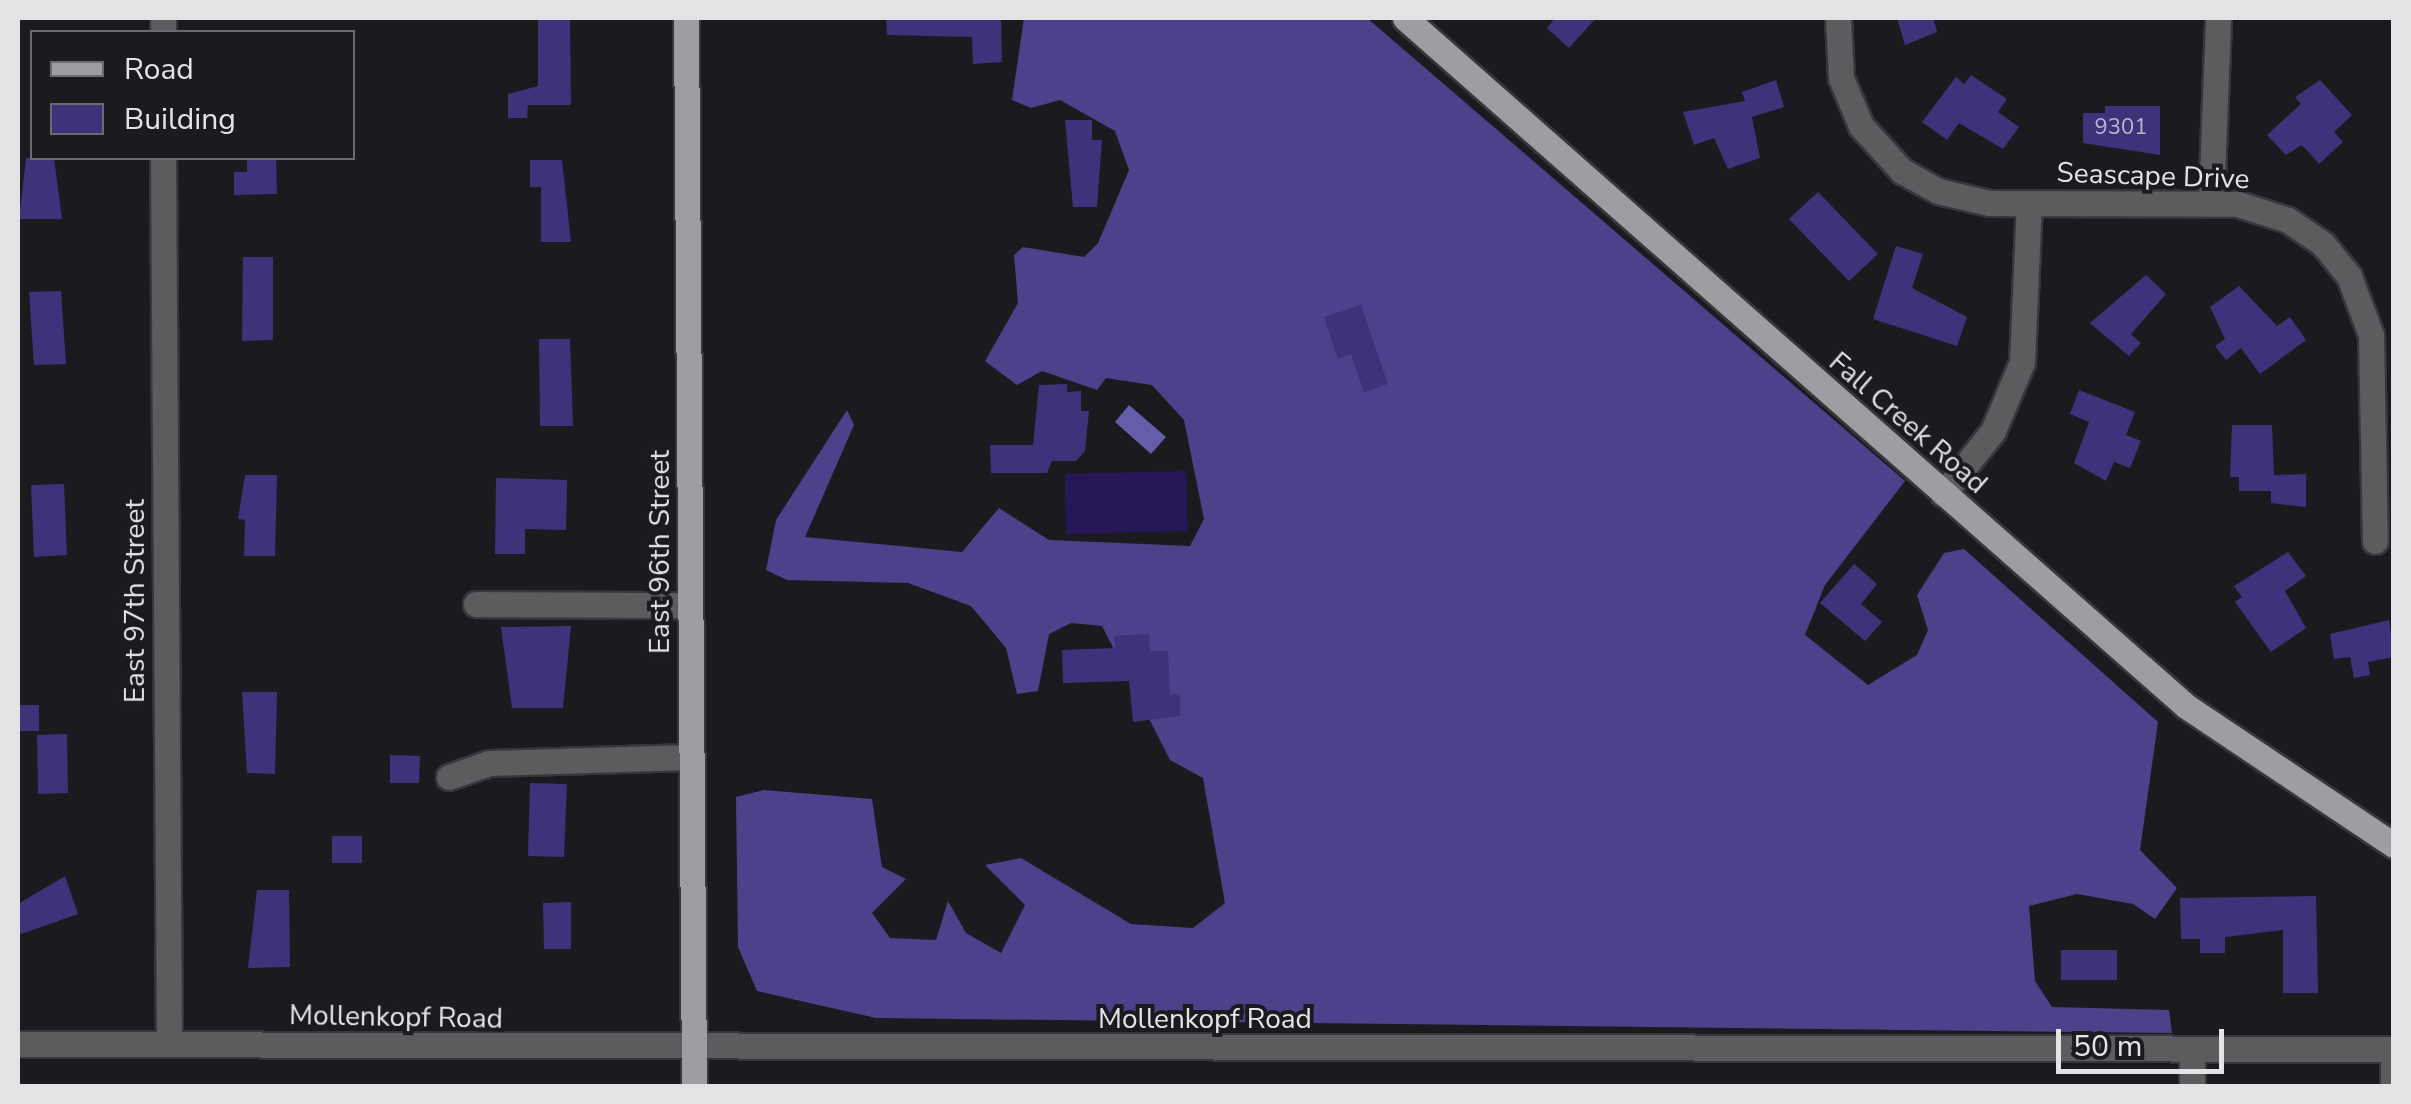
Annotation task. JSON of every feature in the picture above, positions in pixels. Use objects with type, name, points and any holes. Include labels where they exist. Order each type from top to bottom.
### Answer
[{"type":"main road","name":"East 96th Street","points":[[686,18],[694,1086]]},
{"type":"main road","name":"Fall Creek Road","points":[[1405,18],[2186,706],[2394,845]]},
{"type":"street","name":"Seascape Drive","points":[[1838,18],[1844,88],[1878,150],[1948,195],[2029,203],[2211,203],[2260,208],[2298,225],[2330,251],[2359,295],[2372,346],[2375,541]]},
{"type":"street","points":[[2211,203],[2218,18]]},
{"type":"street","name":"East 97th Street","points":[[163,160],[168,1044]]},
{"type":"street","points":[[1943,494],[1993,430],[2022,362],[2029,203]]},
{"type":"street","points":[[476,604],[690,606]]},
{"type":"street","points":[[449,777],[507,761],[691,757]]},
{"type":"street","name":"Mollenkopf Road","points":[[18,1044],[694,1049],[2393,1049]]},
{"type":"street","points":[[2393,1049],[2393,1086]]},
{"type":"street","points":[[2192,1050],[2192,1086]]},
{"type":"shaded area","points":[[1024,18],[1367,18],[1905,481],[1825,585],[1805,635],[1868,685],[1917,655],[1928,630],[1917,595],[1944,553],[1964,549],[2158,722],[2140,850],[2177,888],[2155,919],[2133,904],[2077,894],[2029,906],[2035,981],[2052,1007],[2169,1010],[2172,1033],[876,1018],[757,991],[738,947],[736,797],[764,790],[872,799],[882,867],[906,879],[872,913],[890,938],[936,940],[948,901],[966,933],[1001,953],[1025,905],[985,865],[1021,858],[1131,924],[1193,928],[1225,903],[1203,778],[1170,760],[1102,626],[1071,623],[1049,634],[1038,691],[1017,694],[1006,648],[971,606],[908,583],[787,580],[766,570],[776,520],[847,410],[854,425],[805,537],[962,552],[999,508],[1049,540],[1190,546],[1204,519],[1184,420],[1152,385],[1106,378],[1097,390],[1042,371],[1017,385],[985,361],[1018,303],[1014,255],[1023,247],[1084,257],[1098,243],[1129,170],[1115,131],[1060,100],[1031,108],[1012,100]]},
{"type":"shaded area","points":[[1129,405],[1166,437],[1151,454],[1115,422]]},
{"type":"shaded area","points":[[1186,471],[1188,531],[1066,534],[1065,474]]},
{"type":"building","points":[[538,18],[570,18],[571,105],[528,105],[527,118],[508,118],[508,94],[538,86]]},
{"type":"building","points":[[886,18],[1001,18],[1002,62],[973,64],[972,37],[887,35]]},
{"type":"building","points":[[1555,18],[1596,18],[1569,48],[1547,28]]},
{"type":"building","points":[[1897,18],[1933,18],[1937,32],[1905,45]]},
{"type":"building","points":[[1971,75],[2007,99],[1998,112],[2019,127],[2003,149],[1959,123],[1947,140],[1922,122],[1956,77],[1964,84]]},
{"type":"building","points":[[1776,80],[1784,107],[1752,117],[1760,158],[1728,169],[1714,138],[1694,145],[1683,112],[1745,101],[1742,92]]},
{"type":"building","points":[[2320,80],[2352,115],[2334,132],[2343,142],[2319,164],[2302,145],[2286,155],[2267,135],[2301,104],[2295,97]]},
{"type":"building","points":[[2105,106],[2160,106],[2160,155],[2083,143],[2083,113],[2105,113]]},
{"type":"building","points":[[1065,120],[1092,120],[1092,140],[1102,140],[1097,207],[1073,207]]},
{"type":"building","points":[[26,158],[54,160],[62,219],[19,219]]},
{"type":"building","points":[[247,160],[276,160],[277,194],[234,195],[234,172],[247,172]]},
{"type":"building","points":[[530,160],[562,160],[571,242],[541,242],[541,187],[530,187]]},
{"type":"building","points":[[1818,192],[1878,254],[1849,281],[1789,219]]},
{"type":"building","points":[[1896,246],[1923,254],[1912,288],[1967,317],[1957,346],[1873,319]]},
{"type":"building","points":[[243,257],[273,257],[273,340],[242,341]]},
{"type":"building","points":[[2146,275],[2166,294],[2131,334],[2141,343],[2129,356],[2090,323]]},
{"type":"building","points":[[2239,286],[2277,326],[2290,317],[2306,340],[2260,374],[2241,348],[2226,360],[2215,346],[2225,339],[2210,307]]},
{"type":"building","points":[[61,291],[66,364],[34,365],[29,292]]},
{"type":"building","points":[[1361,305],[1388,384],[1364,392],[1351,354],[1338,359],[1324,317]]},
{"type":"building","points":[[539,339],[570,339],[573,426],[540,426]]},
{"type":"building","points":[[1067,384],[1067,392],[1081,391],[1081,411],[1089,411],[1085,451],[1076,461],[1052,461],[1047,473],[991,473],[990,445],[1033,445],[1039,385]]},
{"type":"building","points":[[2079,390],[2135,412],[2126,435],[2141,441],[2130,468],[2114,462],[2106,481],[2074,463],[2089,422],[2070,414]]},
{"type":"building","points":[[2232,425],[2272,425],[2274,475],[2306,474],[2306,507],[2271,503],[2271,491],[2239,491],[2239,477],[2230,477]]},
{"type":"building","points":[[245,475],[277,475],[275,556],[244,556],[245,520],[238,519]]},
{"type":"building","points":[[496,478],[567,480],[566,530],[525,529],[525,554],[495,554]]},
{"type":"building","points":[[64,484],[67,555],[34,557],[31,485]]},
{"type":"building","points":[[2288,552],[2306,576],[2285,591],[2306,628],[2271,652],[2235,602],[2242,597],[2234,586]]},
{"type":"building","points":[[1854,564],[1877,584],[1861,604],[1882,622],[1865,641],[1820,603]]},
{"type":"building","points":[[2389,620],[2394,657],[2368,662],[2370,675],[2354,678],[2350,657],[2334,659],[2330,634]]},
{"type":"building","points":[[571,626],[563,708],[512,708],[501,627]]},
{"type":"building","points":[[1149,634],[1150,651],[1168,651],[1170,695],[1180,694],[1180,716],[1133,722],[1129,681],[1063,683],[1062,650],[1115,648],[1114,636]]},
{"type":"building","points":[[242,692],[277,692],[275,774],[247,773]]},
{"type":"building","points":[[18,705],[39,705],[39,731],[18,731]]},
{"type":"building","points":[[67,734],[68,793],[38,794],[37,735]]},
{"type":"building","points":[[390,755],[420,756],[419,783],[390,783]]},
{"type":"building","points":[[530,783],[567,784],[564,857],[528,856]]},
{"type":"building","points":[[332,836],[362,836],[362,863],[332,863]]},
{"type":"building","points":[[65,876],[78,914],[18,935],[18,904]]},
{"type":"building","points":[[257,890],[289,890],[290,967],[248,968]]},
{"type":"building","points":[[2316,896],[2318,993],[2283,993],[2283,930],[2225,937],[2225,953],[2200,953],[2200,939],[2181,939],[2180,898]]},
{"type":"building","points":[[571,902],[571,949],[544,949],[543,903]]},
{"type":"building","points":[[2061,950],[2117,950],[2117,980],[2061,980]]}]
